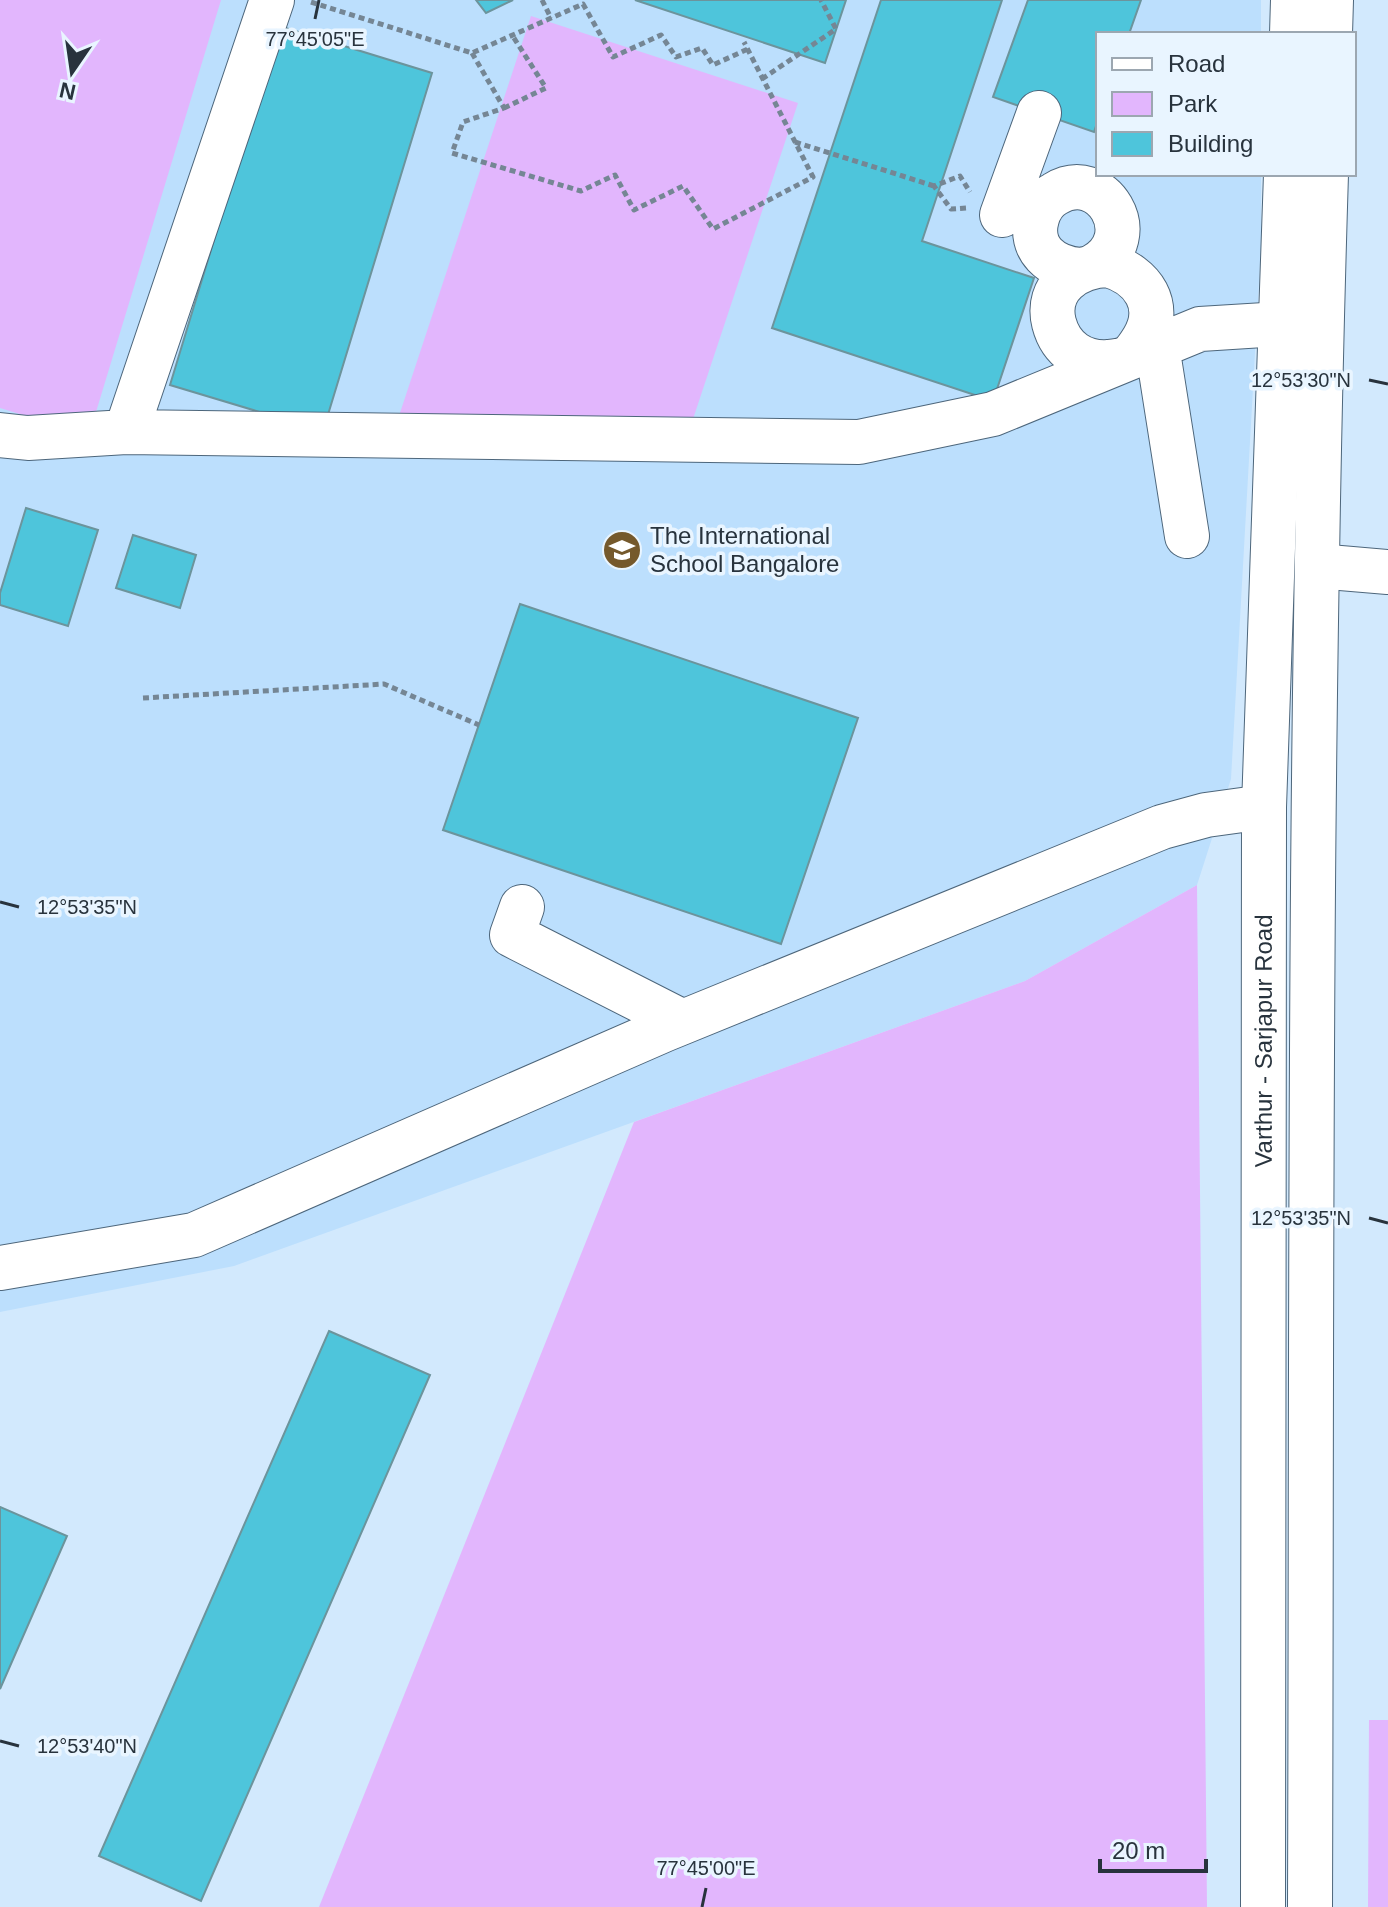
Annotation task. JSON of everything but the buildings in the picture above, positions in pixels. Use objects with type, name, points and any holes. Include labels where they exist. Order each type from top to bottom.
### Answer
[{"type":"main road","points":[[126,432],[272,0]]},
{"type":"main road","points":[[1292,32],[1293,0]]},
{"type":"main road","points":[[1330,32],[1331,0]]},
{"type":"main road","points":[[1018,222],[1039,113]]},
{"type":"main road","name":"Varthur - Sarjapur Road","points":[[1286,176],[1317,566],[1313,802],[1310,1907]]},
{"type":"main road","name":"Varthur - Sarjapur Road","points":[[1263,1907],[1264,807],[1300,326],[1326,176]]},
{"type":"main road","points":[[1018,222],[1036,223],[1040,208],[1063,189],[1078,187],[1092,190],[1105,198],[1114,210],[1118,223],[1118,237],[1113,249],[1105,260],[1068,278],[1054,302],[1053,319],[1058,335],[1067,348],[1080,358],[1112,362],[1143,352]]},
{"type":"main road","points":[[1018,222],[1036,237],[1041,251],[1065,269],[1108,265],[1122,269],[1144,288],[1150,303],[1151,318],[1139,347],[1143,352],[1187,536]]},
{"type":"main road","points":[[0,435],[28,438],[126,432],[859,442],[993,414],[1200,329],[1300,326]]},
{"type":"main road","points":[[1317,566],[1388,572]]},
{"type":"main road","points":[[0,1268],[194,1235],[683,1022],[1162,827],[1206,815],[1264,807]]},
{"type":"main road","points":[[522,907],[512,935],[683,1022]]},
{"type":"path","points":[[306,0],[472,53],[583,4],[613,57],[661,35],[676,57],[702,48],[713,65],[748,49]]},
{"type":"path","points":[[542,0],[551,18]]},
{"type":"path","points":[[762,79],[836,29],[821,0]]},
{"type":"path","points":[[512,35],[546,88],[504,108],[463,122],[452,153],[581,191],[615,175],[634,210],[683,186],[713,229],[813,177],[744,42]]},
{"type":"path","points":[[472,53],[504,108]]},
{"type":"path","points":[[795,142],[934,186]]},
{"type":"path","points":[[143,698],[384,684],[479,725]]},
{"type":"shaded area","name":"The International School Bangalore","points":[[0,0],[1261,0],[1261,32],[1096,32],[1096,176],[1261,176],[1261,246],[1231,779],[1197,885],[1025,981],[234,1266],[0,1312]]},
{"type":"green space","points":[[0,0],[221,0],[89,435],[0,408]]},
{"type":"green space","points":[[531,16],[798,103],[692,422],[397,422]]},
{"type":"green space","points":[[1197,885],[1207,1907],[319,1907],[634,1122],[1025,981]]},
{"type":"green space","points":[[1369,1720],[1388,1720],[1388,1907],[1368,1907]]},
{"type":"place","name":"The International School Bangalore","points":[[622,550]]}]
